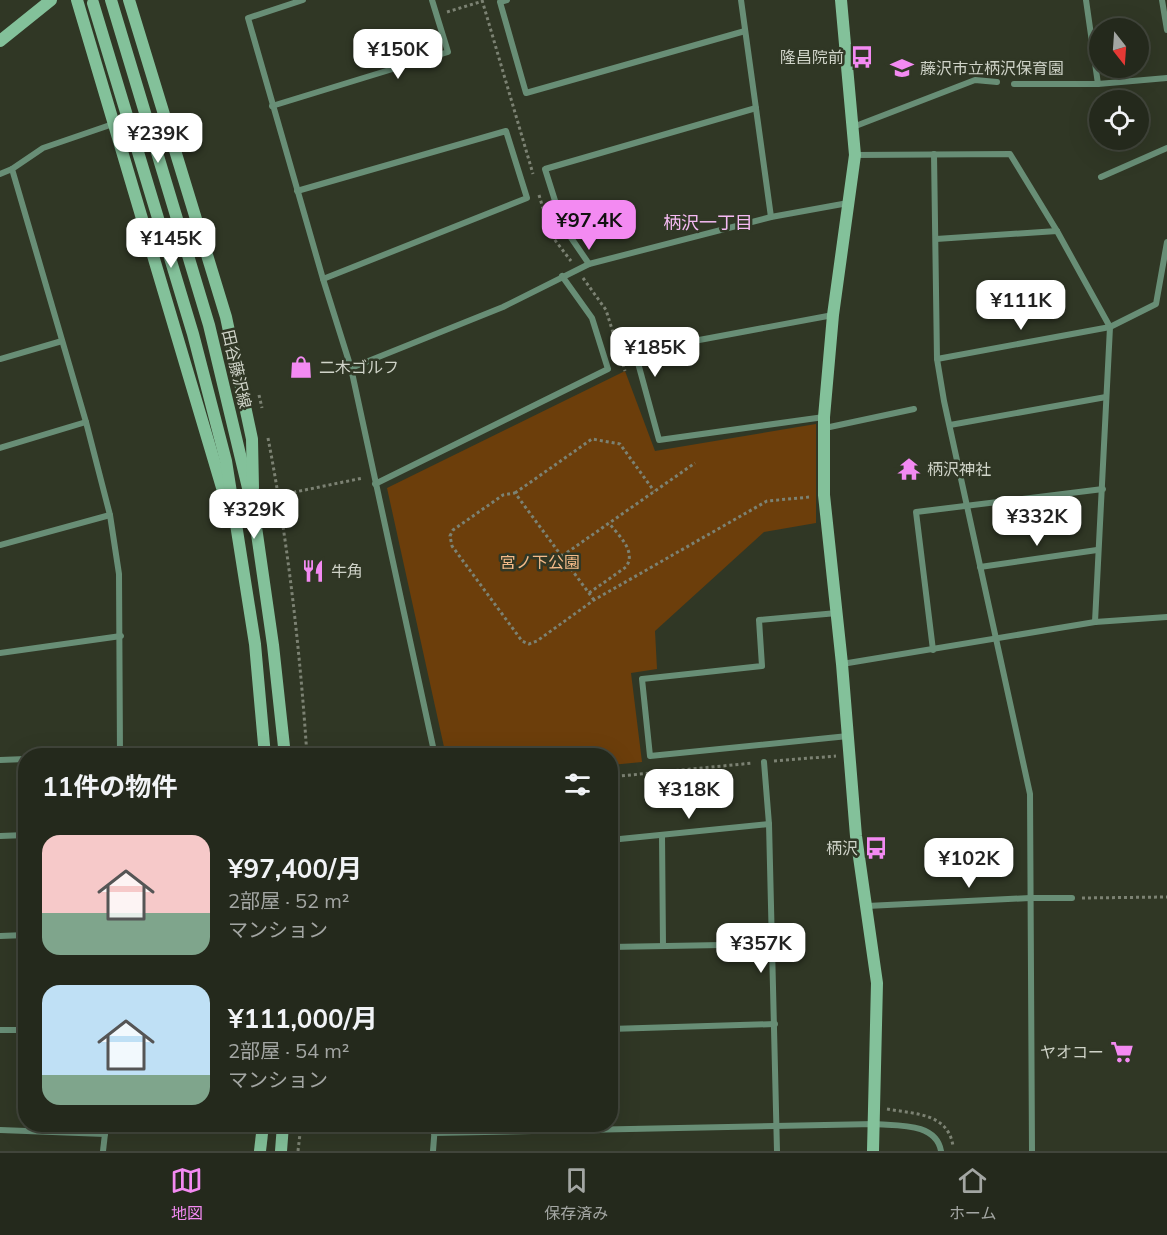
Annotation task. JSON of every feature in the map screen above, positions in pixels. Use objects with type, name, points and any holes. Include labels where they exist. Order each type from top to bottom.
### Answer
[{"type":"main road","points":[[0,41],[51,0]]},
{"type":"main road","points":[[77,0],[240,545]]},
{"type":"main road","name":"田谷藤沢線","points":[[111,0],[209,325],[254,513],[273,645],[284,748]]},
{"type":"main road","points":[[129,0],[228,328],[252,439],[254,513]]},
{"type":"main road","points":[[841,0],[855,155],[833,315],[825,423],[824,495],[842,664],[856,836],[877,983],[873,1151]]},
{"type":"main road","name":"田谷藤沢線","points":[[93,3],[193,334],[226,461],[255,644],[264,748]]},
{"type":"main road","points":[[260,1151],[262,1132]]},
{"type":"main road","points":[[281,1151],[282,1132]]},
{"type":"street","points":[[303,0],[248,18],[297,191],[351,368],[433,748]]},
{"type":"street","points":[[272,106],[448,52],[432,0]]},
{"type":"street","points":[[507,0],[500,2],[526,93],[745,31]]},
{"type":"street","points":[[741,0],[771,217]]},
{"type":"street","points":[[1086,0],[1098,84]]},
{"type":"street","points":[[1162,0],[1167,30]]},
{"type":"street","points":[[1014,84],[1098,84],[1167,78]]},
{"type":"street","points":[[853,127],[975,80],[997,82]]},
{"type":"street","points":[[589,264],[562,225],[545,169],[756,108]]},
{"type":"street","points":[[0,174],[12,169],[43,148],[113,124]]},
{"type":"street","points":[[297,191],[506,131],[527,198],[323,279]]},
{"type":"street","points":[[1101,177],[1167,148]]},
{"type":"street","points":[[934,154],[937,359],[1030,794],[1032,1151]]},
{"type":"street","points":[[855,155],[1010,154],[1057,231],[1110,327],[1095,622]]},
{"type":"street","points":[[12,169],[86,422],[110,515],[120,574],[120,748]]},
{"type":"street","points":[[351,368],[503,307],[589,264],[771,217],[848,203]]},
{"type":"street","points":[[936,239],[1057,231]]},
{"type":"street","points":[[937,359],[1110,327],[1156,304],[1167,242]]},
{"type":"street","points":[[375,484],[608,369],[592,318],[562,276]]},
{"type":"street","points":[[833,315],[636,352],[659,440],[825,423],[914,408]]},
{"type":"street","points":[[0,359],[62,341]]},
{"type":"street","points":[[950,425],[1106,397]]},
{"type":"street","points":[[0,448],[86,422]]},
{"type":"street","points":[[933,650],[916,512],[1102,489]]},
{"type":"street","points":[[0,545],[110,515]]},
{"type":"street","points":[[980,567],[1097,550]]},
{"type":"street","points":[[837,613],[759,621],[762,666],[642,680],[650,756],[848,736]]},
{"type":"street","points":[[842,664],[1095,622],[1167,617]]},
{"type":"street","points":[[0,653],[121,636]]},
{"type":"street","points":[[0,760],[18,759]]},
{"type":"street","points":[[764,762],[769,824],[777,1151]]},
{"type":"street","points":[[618,839],[769,824]]},
{"type":"street","points":[[0,836],[18,835]]},
{"type":"street","points":[[662,835],[663,946]]},
{"type":"street","points":[[867,906],[1072,898]]},
{"type":"street","points":[[0,936],[18,935]]},
{"type":"street","points":[[618,947],[772,944]]},
{"type":"street","points":[[618,1029],[775,1024]]},
{"type":"street","points":[[0,1030],[18,1030]]},
{"type":"street","points":[[618,1129],[874,1124],[928,1131],[936,1138],[941,1151]]},
{"type":"street","points":[[0,1130],[18,1131]]},
{"type":"street","points":[[52,1132],[105,1134],[103,1151]]},
{"type":"street","points":[[434,1151],[434,1133],[477,1132]]},
{"type":"path","points":[[437,15],[483,1]]},
{"type":"path","points":[[259,395],[263,416]]},
{"type":"path","points":[[267,437],[280,502],[307,748]]},
{"type":"path","points":[[654,491],[620,444],[592,439],[515,493],[503,495],[453,530],[450,540],[452,546],[522,641],[529,644],[537,641],[594,600],[767,501],[824,495]]},
{"type":"path","points":[[562,556],[695,463]]},
{"type":"path","points":[[254,513],[280,502],[295,492],[373,476]]},
{"type":"path","points":[[515,493],[594,600]]},
{"type":"path","points":[[589,593],[626,567],[631,558],[609,523]]},
{"type":"path","points":[[618,776],[850,754]]},
{"type":"path","points":[[1072,898],[1167,897]]},
{"type":"path","points":[[298,1151],[300,1132]]},
{"type":"green space","name":"宮ノ下公園","points":[[625,371],[655,451],[816,424],[816,523],[764,532],[655,631],[657,669],[631,673],[642,762],[618,764],[618,748],[444,748],[387,488]]},
{"type":"place","name":"隆昌院前","points":[[862,57]]},
{"type":"place","name":"藤沢市立柄沢保育園","points":[[902,68]]},
{"type":"place","name":"二木ゴルフ","points":[[301,367]]},
{"type":"place","name":"柄沢神社","points":[[909,469]]},
{"type":"place","name":"牛角","points":[[313,571]]},
{"type":"place","name":"柄沢","points":[[876,848]]},
{"type":"place","name":"ヤオコー","points":[[1122,1052]]},
{"type":"district","name":"柄沢一丁目","points":[[708,223]]}]
